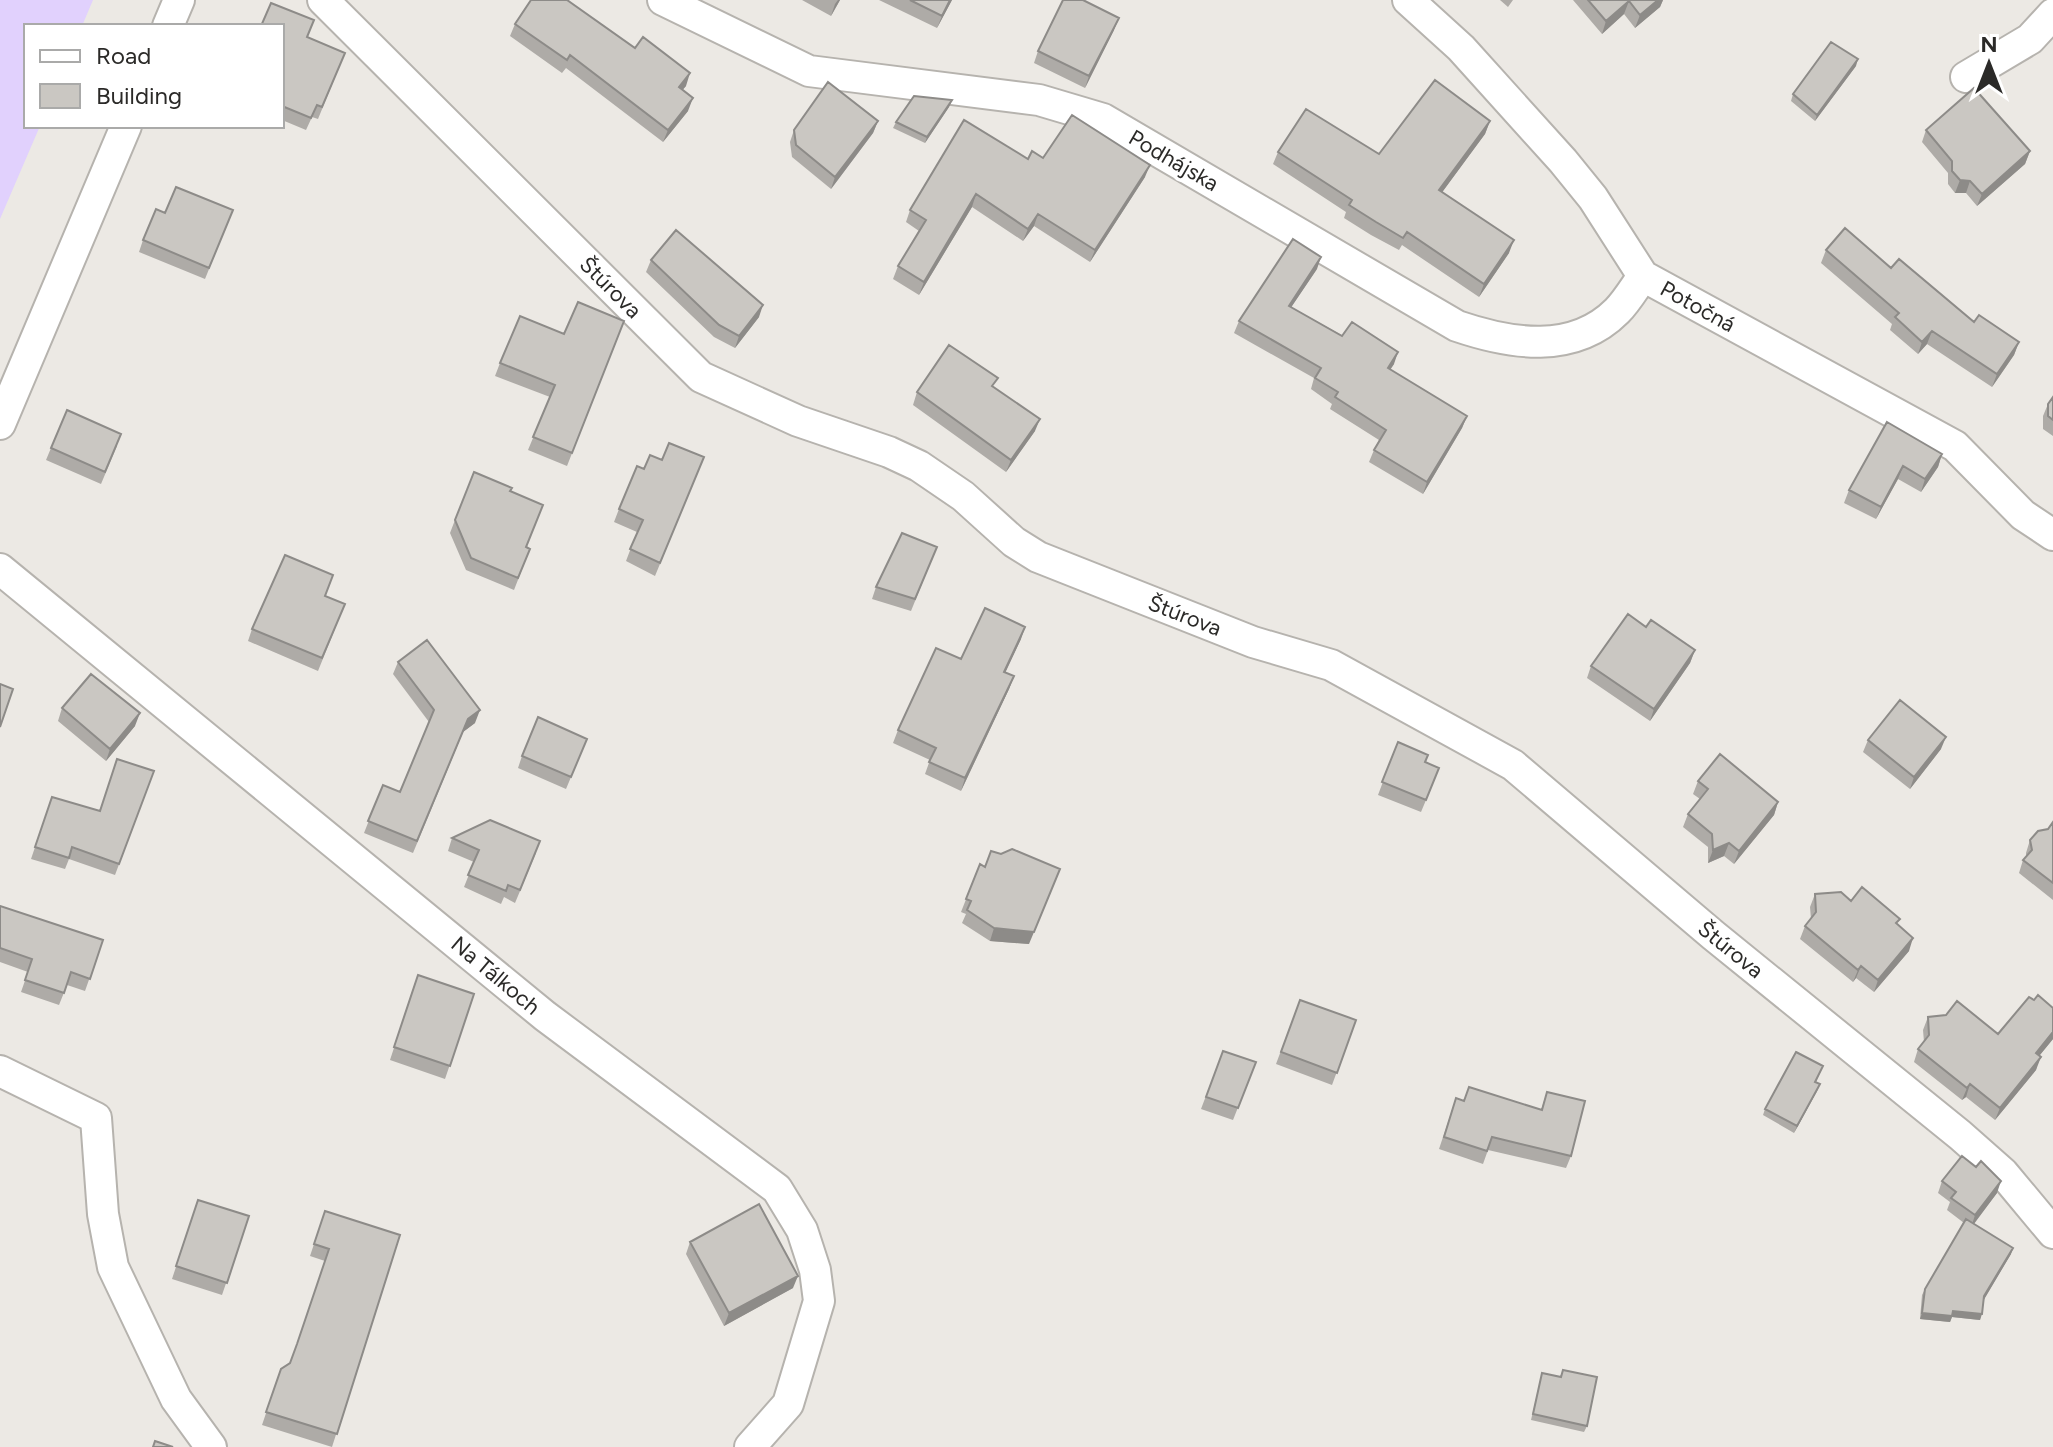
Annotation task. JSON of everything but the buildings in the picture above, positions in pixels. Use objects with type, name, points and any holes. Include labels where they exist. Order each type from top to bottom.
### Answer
[{"type":"street","points":[[169,24],[179,0]]},
{"type":"street","name":"Štúrova","points":[[323,0],[701,377],[798,421],[889,452],[919,466],[963,496],[1014,542],[1038,557],[1253,642],[1331,665],[1502,757],[1960,1135],[2003,1173],[2053,1233]]},
{"type":"street","name":"Podhájska","points":[[663,0],[809,71],[1039,100],[1103,119],[1457,326],[1494,339],[1531,344],[1581,336],[1617,312],[1643,276]]},
{"type":"street","name":"Potočná","points":[[1408,0],[1461,48],[1563,161],[1593,198],[1643,276],[1955,446],[2023,515],[2053,535]]},
{"type":"street","points":[[1966,77],[2030,39],[2053,14]]},
{"type":"street","points":[[0,424],[125,128]]},
{"type":"street","name":"Na Tálkoch","points":[[0,569],[545,1016],[777,1189],[802,1230],[815,1270],[819,1301],[788,1404],[750,1447]]},
{"type":"street","points":[[0,1071],[96,1118],[103,1214],[113,1267],[176,1399],[211,1447]]},
{"type":"shaded area","points":[[0,0],[93,0],[83,24],[24,24],[24,128],[39,128],[0,219]]}]
